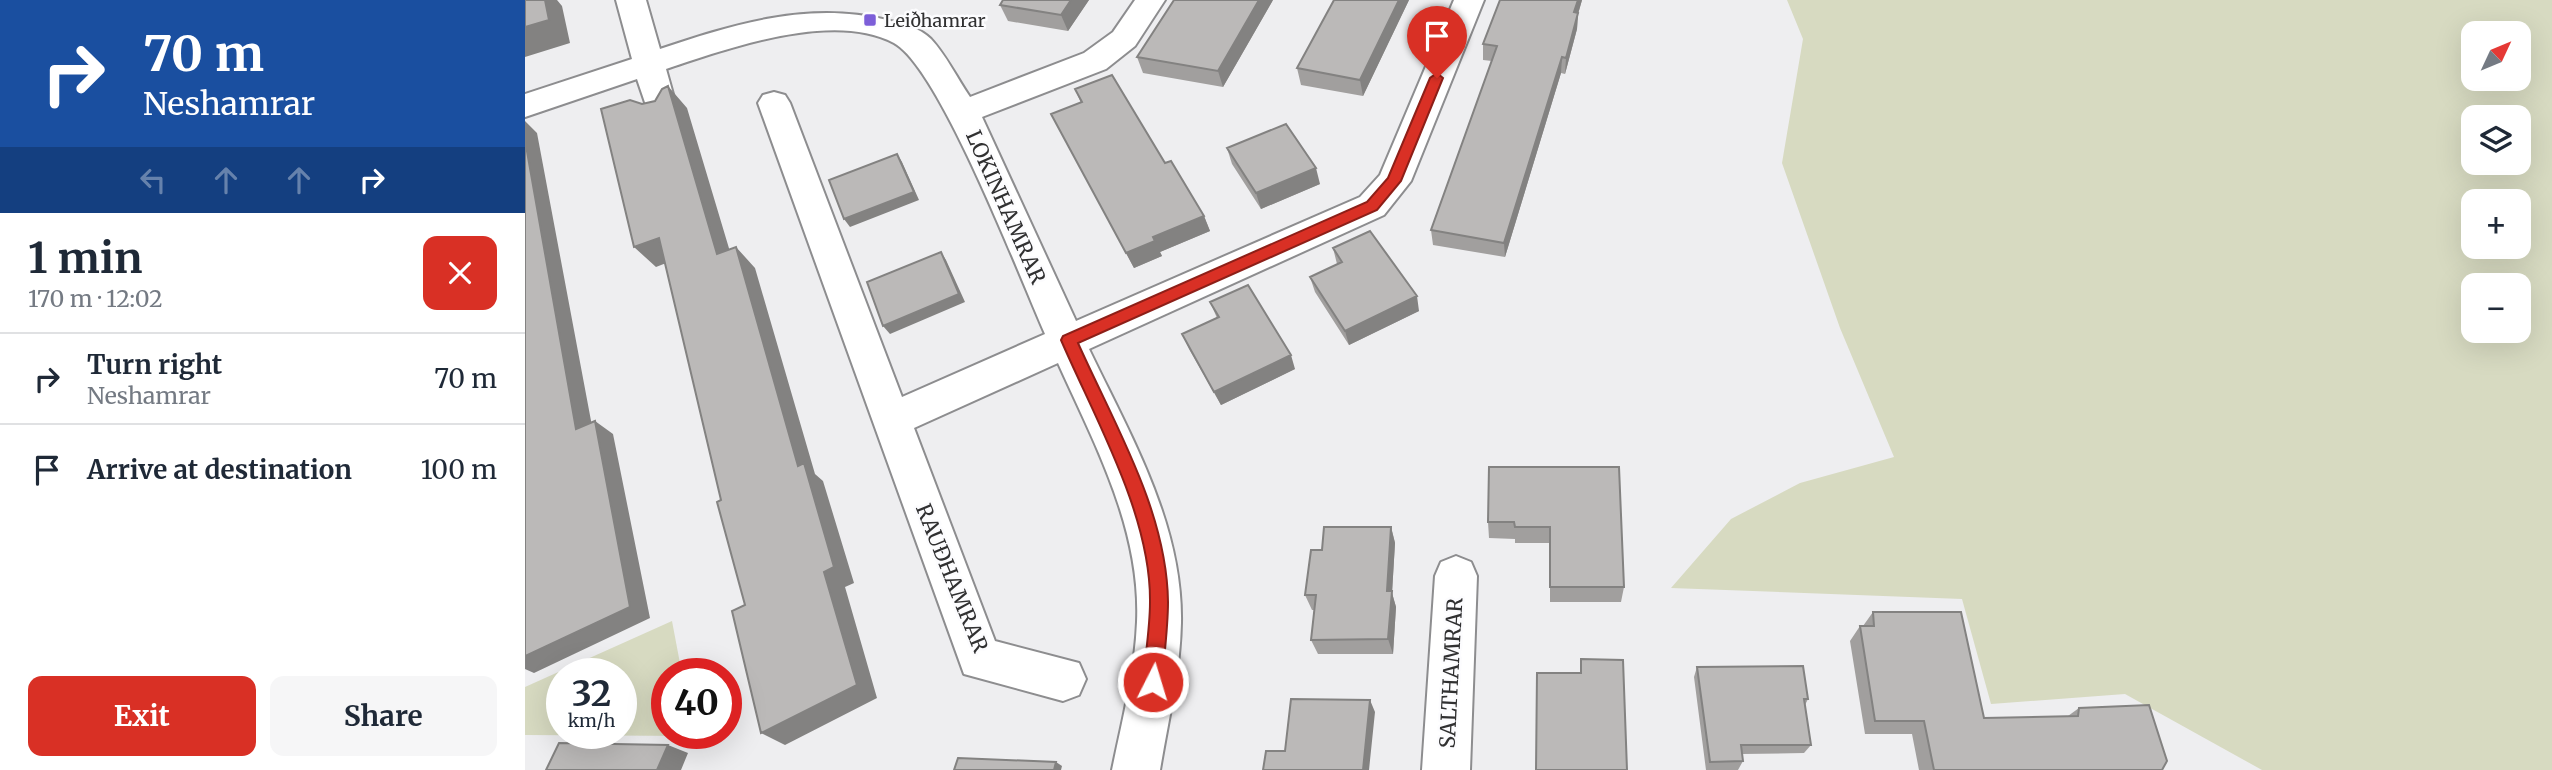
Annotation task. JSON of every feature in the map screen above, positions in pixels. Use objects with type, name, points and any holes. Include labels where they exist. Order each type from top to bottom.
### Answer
[{"type":"street","points":[[631,0],[662,112]]},
{"type":"street","points":[[963,112],[1095,61],[1124,39],[1150,0]]},
{"type":"street","points":[[891,420],[1372,206],[1394,181],[1469,0]]},
{"type":"street","name":"LOKINHAMRAR","points":[[525,106],[778,25],[817,21],[861,24],[901,34],[919,45],[963,112],[1069,340],[1137,495],[1151,545],[1159,601],[1153,682],[1136,770]]},
{"type":"street","name":"RAUÐHAMRAR","points":[[774,103],[980,659],[1063,679]]},
{"type":"street","name":"SALTHAMRAR","points":[[1446,770],[1456,576]]},
{"type":"green space","points":[[1787,0],[2552,0],[2552,770],[2262,770],[2125,694],[1991,704],[1962,599],[1671,588],[1731,519],[1800,483],[1894,457],[1840,328],[1782,163],[1803,39]]},
{"type":"green space","points":[[672,621],[679,658],[651,658],[651,736],[637,736],[637,658],[590,658]]},
{"type":"green space","points":[[546,678],[546,735],[525,735],[525,687]]},
{"type":"building","points":[[525,0],[545,0],[549,20],[525,27]]},
{"type":"building","points":[[1003,0],[1071,0],[1061,15],[1000,5]]},
{"type":"building","points":[[1174,0],[1259,0],[1218,71],[1137,57]]},
{"type":"building","points":[[1334,0],[1399,0],[1360,80],[1297,68]]},
{"type":"building","points":[[1500,0],[1578,0],[1574,12],[1578,13],[1566,58],[1562,57],[1504,243],[1431,230],[1497,46],[1483,44]]},
{"type":"building","points":[[1112,75],[1165,163],[1171,161],[1204,216],[1153,237],[1155,241],[1126,253],[1051,114],[1082,102],[1075,89]]},
{"type":"building","points":[[668,86],[717,254],[736,247],[798,466],[804,463],[834,567],[824,572],[857,685],[761,733],[732,611],[745,605],[717,502],[721,500],[659,238],[634,247],[601,109],[630,100],[642,104],[655,101],[662,89]]},
{"type":"building","points":[[1286,124],[1316,168],[1256,193],[1227,148]]},
{"type":"building","points":[[525,140],[576,429],[595,421],[630,607],[525,656]]},
{"type":"building","points":[[897,154],[914,192],[844,219],[829,180]]},
{"type":"building","points":[[1370,231],[1417,296],[1345,331],[1310,277],[1342,262],[1333,248]]},
{"type":"building","points":[[941,252],[959,294],[883,326],[867,282]]},
{"type":"building","points":[[1248,285],[1291,355],[1214,392],[1182,334],[1219,317],[1210,302]]},
{"type":"building","points":[[1489,467],[1619,467],[1624,587],[1550,587],[1550,527],[1515,527],[1514,522],[1488,522]]},
{"type":"building","points":[[1324,527],[1391,527],[1387,591],[1392,591],[1388,639],[1311,640],[1316,595],[1305,595],[1311,550],[1322,550]]},
{"type":"building","points":[[1873,612],[1961,612],[1984,718],[2078,716],[2079,708],[2149,705],[2167,761],[2162,770],[1934,770],[1924,721],[1875,721],[1860,626],[1874,626]]},
{"type":"building","points":[[1581,659],[1623,660],[1627,770],[1536,770],[1537,673],[1581,673]]},
{"type":"building","points":[[1803,666],[1808,699],[1804,699],[1811,745],[1741,745],[1743,761],[1710,762],[1697,667]]},
{"type":"building","points":[[1291,699],[1370,700],[1363,770],[1263,770],[1266,751],[1285,751]]},
{"type":"building","points":[[637,744],[651,745],[651,749],[666,749],[657,770],[546,770],[556,749],[637,749]]},
{"type":"building","points":[[958,758],[1056,762],[1054,770],[954,770]]},
{"type":"place","name":"Leiðhamrar","points":[[870,20]]},
{"type":"route","points":[[1153,682],[1159,601],[1151,545],[1137,495],[1069,340],[1372,206],[1394,181],[1437,78]]}]
